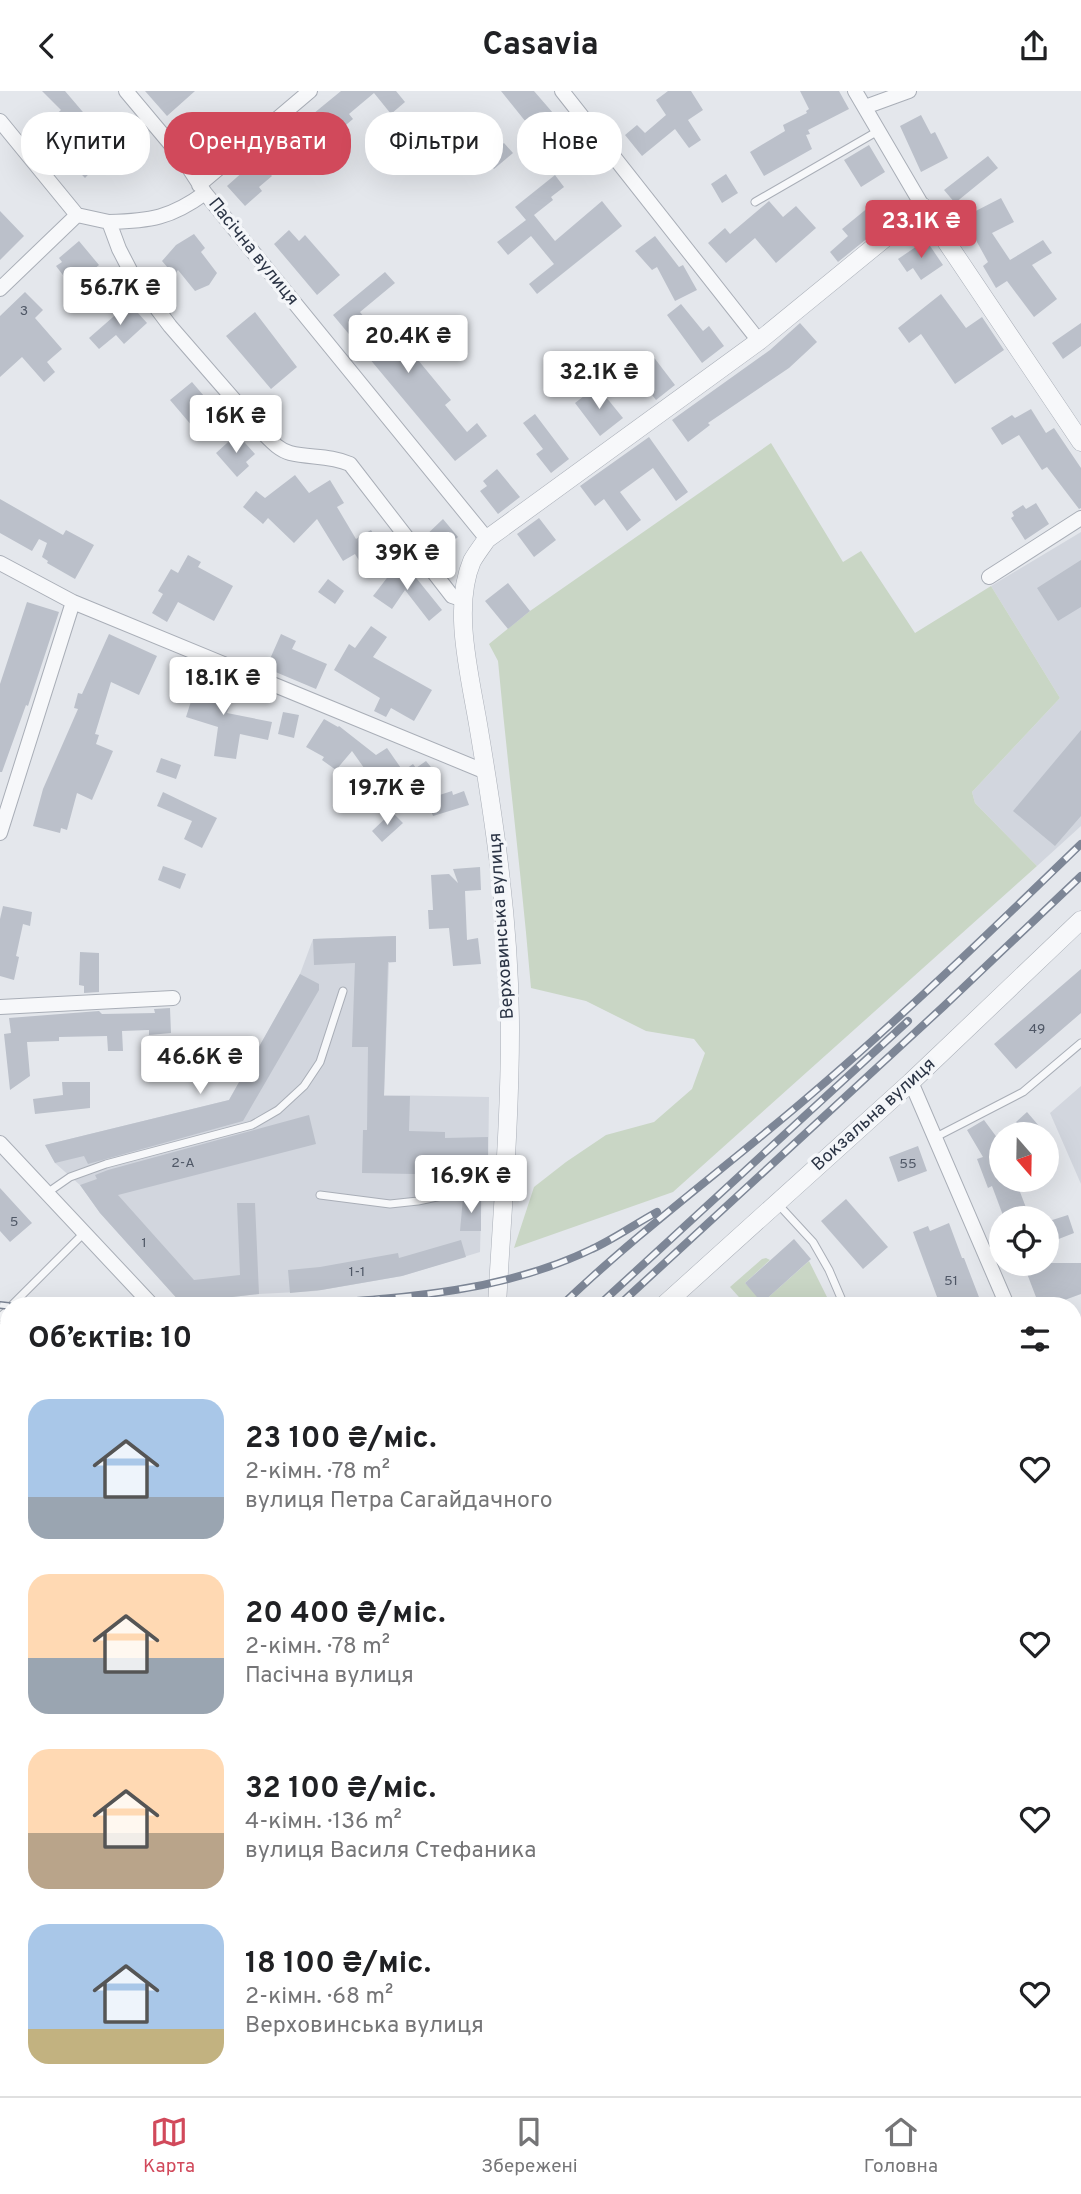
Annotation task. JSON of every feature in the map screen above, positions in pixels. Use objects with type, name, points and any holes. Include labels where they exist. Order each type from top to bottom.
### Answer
[{"type":"street","name":"Пасічна вулиця","points":[[126,91],[183,159],[202,189],[487,539]]},
{"type":"street","points":[[202,189],[310,91]]},
{"type":"street","points":[[562,91],[759,341]]},
{"type":"street","points":[[855,91],[923,208],[1081,442]]},
{"type":"street","points":[[864,107],[909,91]]},
{"type":"street","points":[[0,121],[77,215],[0,289]]},
{"type":"street","name":"Пасічна вулиця","points":[[77,215],[109,222],[145,221],[170,215],[186,207],[202,189]]},
{"type":"street","points":[[487,539],[759,341],[923,208]]},
{"type":"street","points":[[109,222],[134,278],[170,326],[263,433],[277,447],[289,453],[338,458],[350,464],[452,596],[464,600]]},
{"type":"street","points":[[989,577],[1081,518]]},
{"type":"street","name":"Верховинська вулиця","points":[[487,539],[473,559],[466,581],[464,600],[468,668],[501,878],[508,959],[510,1030],[498,1297]]},
{"type":"street","points":[[0,563],[73,602],[486,772]]},
{"type":"street","points":[[0,833],[73,602]]},
{"type":"street","name":"Вокзальна вулиця","points":[[673,1297],[911,1082],[1081,920]]},
{"type":"street","points":[[0,1007],[173,998]]},
{"type":"street","points":[[911,1082],[1004,1297]]},
{"type":"street","points":[[0,1143],[145,1297]]},
{"type":"lane","points":[[755,202],[878,131]]},
{"type":"lane","points":[[47,1193],[70,1177],[106,1164],[252,1125],[278,1110],[304,1086],[320,1062],[343,991]]},
{"type":"lane","points":[[936,1137],[1023,1092],[1081,1043]]},
{"type":"lane","points":[[320,1195],[390,1204],[465,1191],[503,1190]]},
{"type":"lane","points":[[776,1203],[813,1242],[841,1297]]},
{"type":"lane","points":[[20,1297],[85,1233]]},
{"type":"shaded area","points":[[1081,532],[1081,826],[1037,866],[975,803],[972,792],[1060,698],[991,586]]},
{"type":"shaded area","points":[[396,936],[396,962],[389,963],[384,1095],[489,1097],[488,1177],[482,1177],[480,1252],[402,1276],[316,1291],[233,1297],[176,1297],[100,1213],[80,1185],[55,1163],[45,1145],[229,1100],[300,974],[313,939]]},
{"type":"shaded area","points":[[1081,1086],[1081,1184],[1059,1134],[1059,1122],[1054,1122],[1050,1113]]},
{"type":"green space","points":[[771,443],[843,562],[861,551],[915,633],[991,586],[1060,698],[972,792],[975,803],[1037,866],[673,1192],[514,1248],[534,1187],[606,1135],[654,1122],[692,1089],[705,1053],[694,1039],[646,1031],[586,1001],[531,988],[498,661],[489,644],[530,611]]},
{"type":"green space","points":[[762,1259],[770,1260],[745,1283],[758,1297],[739,1297],[730,1287]]},
{"type":"green space","points":[[809,1261],[827,1297],[769,1297]]},
{"type":"building","points":[[42,91],[65,91],[83,112],[59,112],[61,110]]},
{"type":"building","points":[[145,91],[195,91],[171,112],[164,113]]},
{"type":"building","points":[[341,91],[396,91],[405,102],[393,112],[389,112],[374,93],[351,112],[315,112]]},
{"type":"building","points":[[501,91],[534,91],[552,112],[518,112]]},
{"type":"building","points":[[668,91],[691,91],[703,110],[688,120],[701,140],[689,148],[675,129],[642,156],[625,135],[637,125],[645,133],[666,115],[656,100]]},
{"type":"building","points":[[800,91],[839,91],[849,109],[808,130],[810,134],[806,135],[812,149],[764,176],[750,152],[785,131],[783,125],[807,113],[809,109]]},
{"type":"building","points":[[921,115],[931,134],[935,132],[948,158],[921,172],[900,126]]},
{"type":"building","points":[[503,144],[513,153],[503,161]]},
{"type":"building","points":[[869,145],[885,172],[861,187],[844,160]]},
{"type":"building","points":[[988,156],[998,168],[955,203],[944,190]]},
{"type":"building","points":[[726,174],[738,193],[722,203],[711,184]]},
{"type":"building","points":[[239,175],[272,176],[259,187],[262,191],[245,206],[227,186]]},
{"type":"building","points":[[555,175],[564,187],[534,215],[555,241],[602,201],[622,226],[537,294],[529,284],[554,264],[531,236],[508,255],[497,242],[526,220],[515,207]]},
{"type":"building","points":[[1001,198],[1014,222],[992,233],[1010,260],[1043,240],[1052,253],[1032,265],[1057,299],[1034,317],[1007,281],[996,288],[983,266],[988,262],[967,224],[971,222],[966,216]]},
{"type":"building","points":[[769,201],[783,217],[796,206],[816,228],[776,263],[755,238],[726,263],[708,243],[725,228],[730,234]]},
{"type":"building","points":[[875,202],[890,220],[838,262],[830,252],[848,236],[842,229]]},
{"type":"building","points":[[0,211],[24,236],[0,260]]},
{"type":"building","points":[[289,230],[299,241],[305,235],[340,275],[317,295],[274,244]]},
{"type":"building","points":[[194,234],[205,248],[201,252],[217,273],[209,285],[195,291],[178,270],[174,275],[162,261],[176,245]]},
{"type":"building","points":[[655,236],[679,267],[683,265],[697,290],[675,301],[657,267],[652,270],[635,251]]},
{"type":"building","points":[[926,240],[943,265],[921,280],[913,268],[907,272],[898,259]]},
{"type":"building","points":[[79,241],[99,265],[72,287],[56,266],[62,262],[59,258]]},
{"type":"building","points":[[385,272],[395,283],[360,312],[407,369],[418,360],[451,400],[445,405],[467,432],[477,423],[487,436],[455,461],[333,315]]},
{"type":"building","points":[[25,292],[43,310],[35,318],[62,349],[47,362],[55,372],[44,382],[22,357],[0,377],[0,316]]},
{"type":"building","points":[[941,294],[966,328],[982,317],[1004,350],[955,384],[921,334],[909,343],[898,328]]},
{"type":"building","points":[[129,303],[147,323],[124,344],[116,335],[99,349],[89,338]]},
{"type":"building","points":[[681,304],[703,331],[709,326],[724,346],[702,363],[667,315]]},
{"type":"building","points":[[255,312],[297,367],[271,389],[226,336]]},
{"type":"building","points":[[800,323],[817,342],[789,368],[708,423],[710,425],[688,442],[672,420],[770,350]]},
{"type":"building","points":[[1081,323],[1081,346],[1063,359],[1052,343]]},
{"type":"building","points":[[649,351],[675,385],[656,400],[638,377],[646,371],[637,359]]},
{"type":"building","points":[[192,382],[210,403],[201,411],[205,416],[193,427],[170,400]]},
{"type":"building","points":[[597,386],[623,418],[600,436],[575,403]]},
{"type":"building","points":[[1031,409],[1046,433],[1054,428],[1081,468],[1079,509],[1047,467],[1042,470],[1019,435],[1002,445],[991,428],[1012,415],[1015,418]]},
{"type":"building","points":[[535,414],[569,459],[551,473],[536,454],[543,449],[523,423]]},
{"type":"building","points":[[237,434],[255,454],[246,462],[249,466],[237,477],[216,453]]},
{"type":"building","points":[[649,437],[688,492],[676,501],[653,468],[620,492],[641,520],[627,531],[604,499],[595,506],[580,486]]},
{"type":"building","points":[[497,469],[520,497],[498,514],[480,491],[487,486],[483,481]]},
{"type":"building","points":[[295,475],[309,493],[330,480],[344,503],[337,507],[356,539],[371,530],[382,548],[360,562],[355,554],[343,561],[317,519],[294,543],[268,518],[263,524],[243,507],[256,491],[265,498]]},
{"type":"building","points":[[0,499],[63,535],[66,530],[94,545],[75,579],[47,563],[42,557],[47,543],[39,539],[32,551],[0,533]]},
{"type":"building","points":[[1036,503],[1049,524],[1025,540],[1011,518],[1014,516],[1012,512],[1023,505],[1026,509]]},
{"type":"building","points":[[539,518],[556,540],[534,557],[517,534]]},
{"type":"building","points":[[443,519],[458,537],[445,548],[448,552],[437,561],[421,540]]},
{"type":"building","points":[[188,555],[201,562],[198,567],[233,586],[214,621],[178,602],[167,622],[152,613],[163,594],[158,591],[171,569],[178,573]]},
{"type":"building","points":[[1081,560],[1081,607],[1058,621],[1037,588]]},
{"type":"building","points":[[400,561],[442,610],[429,621],[405,590],[392,609],[373,596]]},
{"type":"building","points":[[328,579],[344,591],[335,604],[318,592]]},
{"type":"building","points":[[508,583],[530,611],[508,629],[485,601]]},
{"type":"building","points":[[27,602],[59,612],[28,706],[26,705],[0,772],[0,684]]},
{"type":"building","points":[[371,626],[387,637],[373,657],[432,690],[414,721],[391,708],[386,717],[374,711],[380,698],[334,670],[349,644],[355,648]]},
{"type":"building","points":[[109,634],[157,656],[139,695],[111,682],[95,734],[99,735],[96,744],[113,751],[92,800],[77,793],[67,830],[61,828],[60,833],[33,826],[43,789],[78,709],[74,708],[78,693],[82,694]]},
{"type":"building","points":[[281,634],[296,641],[292,649],[327,664],[316,689],[266,668]]},
{"type":"building","points":[[201,670],[217,675],[213,686],[234,694],[227,713],[272,722],[268,740],[240,734],[236,759],[214,756],[218,727],[186,717]]},
{"type":"building","points":[[283,712],[299,715],[294,738],[278,734]]},
{"type":"building","points":[[324,719],[339,726],[376,755],[387,748],[403,771],[413,764],[416,768],[426,761],[435,772],[386,809],[374,793],[379,789],[352,751],[336,770],[322,760],[324,757],[306,747]]},
{"type":"building","points":[[1081,730],[1081,816],[1055,846],[1013,811]]},
{"type":"building","points":[[161,758],[181,765],[176,779],[156,772]]},
{"type":"building","points":[[452,791],[453,795],[464,791],[469,805],[433,816],[427,799]]},
{"type":"building","points":[[163,792],[217,818],[202,848],[184,839],[192,821],[157,806]]},
{"type":"building","points":[[392,812],[403,823],[382,842],[372,831]]},
{"type":"building","points":[[163,866],[186,874],[180,889],[158,880]]},
{"type":"building","points":[[480,867],[481,890],[465,891],[467,940],[478,938],[481,964],[453,966],[449,928],[429,929],[428,910],[433,910],[431,875],[449,874],[458,883],[453,869]]},
{"type":"building","points":[[3,906],[32,912],[30,926],[23,924],[14,980],[0,976],[0,919]]},
{"type":"building","points":[[396,936],[396,962],[388,962],[384,1096],[410,1096],[409,1131],[445,1132],[445,1138],[488,1137],[488,1177],[482,1177],[482,1184],[463,1185],[463,1175],[362,1173],[363,1130],[367,1130],[368,1047],[352,1047],[355,963],[314,965],[313,939]]},
{"type":"building","points":[[80,952],[99,953],[99,992],[84,993],[84,986],[79,985]]},
{"type":"building","points":[[1081,969],[1081,1013],[1016,1069],[994,1044]]},
{"type":"building","points":[[300,974],[319,984],[319,990],[243,1121],[88,1164],[84,1156],[55,1163],[45,1145],[229,1100]]},
{"type":"building","points":[[170,1008],[171,1033],[149,1035],[149,1030],[122,1031],[123,1051],[108,1051],[107,1036],[59,1037],[59,1041],[27,1042],[30,1076],[10,1090],[4,1034],[11,1033],[9,1018],[99,1011],[102,1014],[155,1013],[154,1009]]},
{"type":"building","points":[[62,1082],[90,1082],[90,1108],[35,1114],[33,1099],[63,1095]]},
{"type":"building","points":[[1027,1112],[1036,1122],[1016,1122]]},
{"type":"building","points":[[309,1115],[316,1144],[118,1195],[194,1280],[240,1275],[237,1203],[255,1203],[259,1294],[176,1297],[100,1213],[80,1185],[97,1179],[95,1175]]},
{"type":"building","points":[[984,1120],[989,1127],[988,1188],[977,1159],[983,1157],[967,1130]]},
{"type":"building","points":[[918,1146],[927,1171],[898,1182],[889,1157]]},
{"type":"building","points":[[0,1188],[32,1223],[10,1242],[0,1231]]},
{"type":"building","points":[[994,1192],[1020,1192],[1025,1206],[1000,1206]]},
{"type":"building","points":[[481,1197],[481,1231],[460,1231],[463,1198]]},
{"type":"building","points":[[846,1199],[888,1247],[863,1269],[821,1221]]},
{"type":"building","points":[[1068,1215],[1074,1233],[1059,1239],[1059,1218]]},
{"type":"building","points":[[949,1223],[979,1297],[937,1297],[913,1232],[928,1226],[930,1231]]},
{"type":"building","points":[[794,1239],[811,1259],[769,1297],[757,1297],[745,1283]]},
{"type":"building","points":[[461,1240],[466,1257],[402,1276],[290,1293],[288,1270],[398,1253],[399,1258]]},
{"type":"building","points":[[1059,1263],[1081,1263],[1081,1294],[1073,1297],[1036,1297],[1028,1276],[1059,1276]]},
{"type":"railway","points":[[571,1297],[649,1227],[801,1103],[873,1040],[1081,844]]},
{"type":"railway","points":[[628,1297],[1081,876]]},
{"type":"railway","points":[[608,1297],[908,1021]]},
{"type":"railway","points":[[400,1297],[486,1284],[557,1264],[608,1241],[657,1212]]}]
